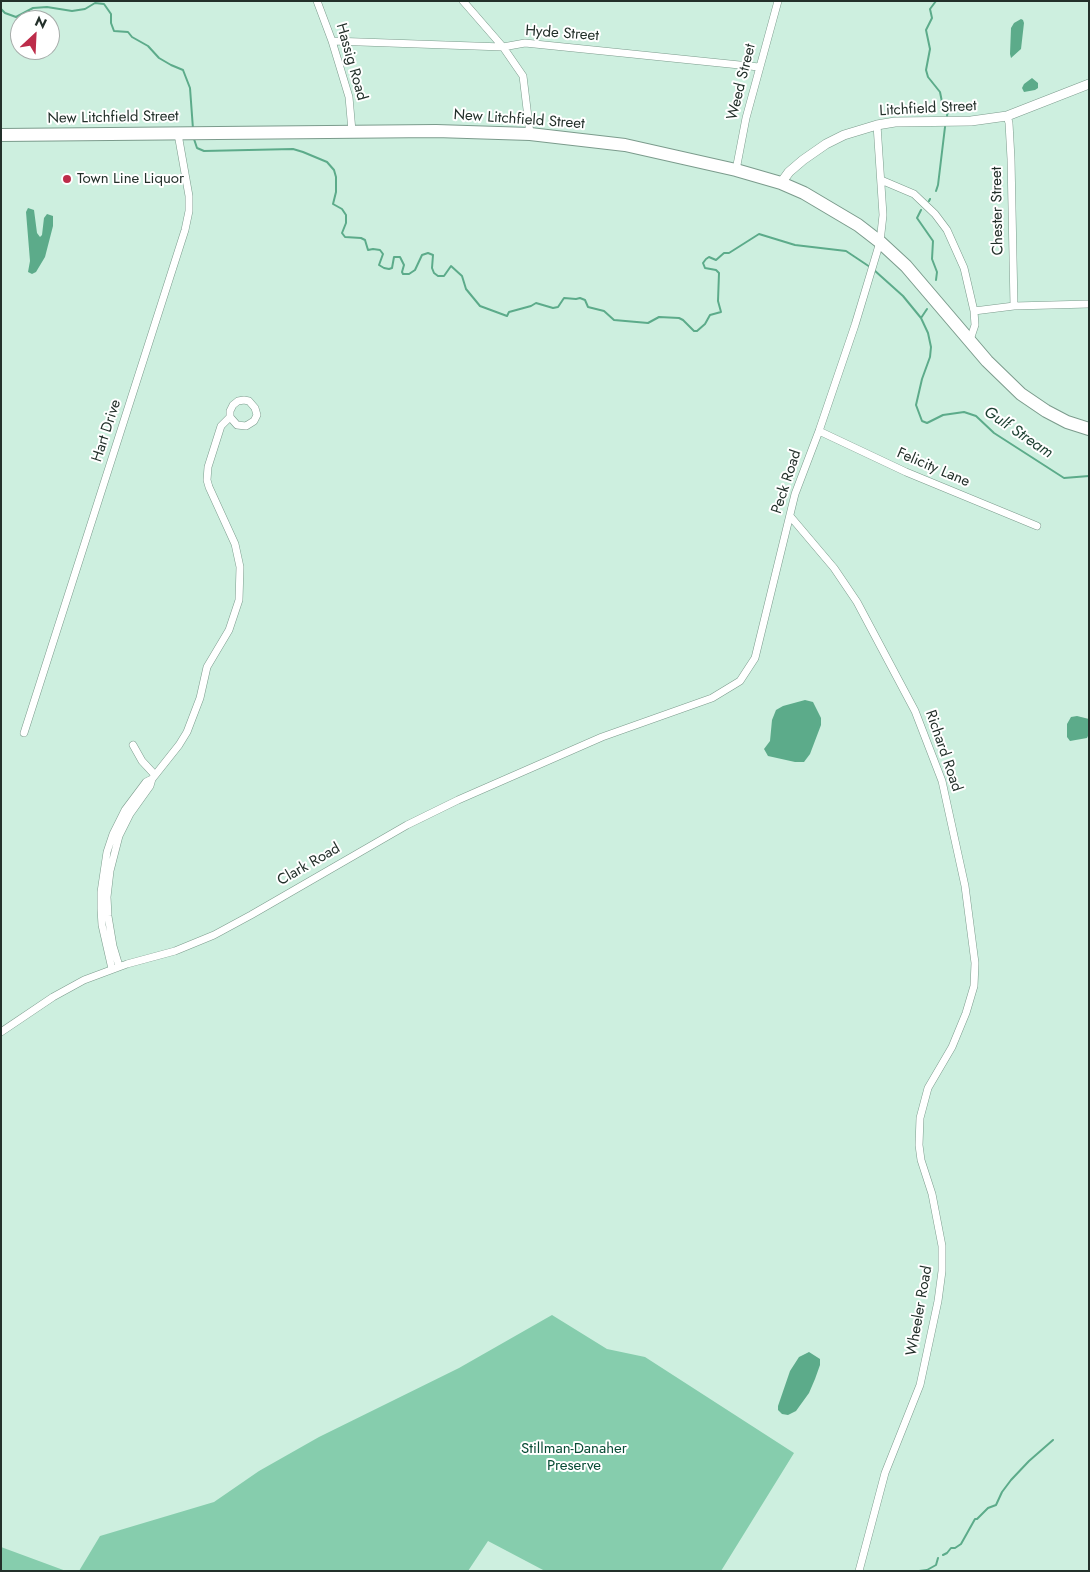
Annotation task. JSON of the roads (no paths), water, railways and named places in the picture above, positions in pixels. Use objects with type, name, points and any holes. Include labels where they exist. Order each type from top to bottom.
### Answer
[{"type":"highway","name":"New Litchfield Street","points":[[1,135],[436,131],[530,134],[625,145],[736,170],[781,183],[827,205],[858,225],[880,242],[911,273],[996,371],[1020,394],[1067,422],[1089,429]]},
{"type":"street","name":"Hassig Road","points":[[317,1],[350,97],[352,132]]},
{"type":"street","points":[[463,1],[503,47],[522,76],[530,134]]},
{"type":"street","name":"Weed Street","points":[[736,170],[746,118],[778,1]]},
{"type":"street","name":"Hyde Street","points":[[332,41],[503,47],[525,43],[759,67]]},
{"type":"street","name":"Litchfield Street","points":[[781,183],[789,172],[826,144],[844,135],[877,125],[895,122],[971,121],[1007,116],[1089,85]]},
{"type":"street","name":"Chester Street","points":[[1007,116],[1011,160],[1014,306]]},
{"type":"street","name":"Peck Road","points":[[635,725],[674,713],[712,698],[740,681],[755,658],[795,494],[819,431],[855,325],[880,242],[883,215],[877,125]]},
{"type":"street","name":"Hart Drive","points":[[24,733],[185,230],[189,211],[189,133]]},
{"type":"street","points":[[881,180],[914,194],[935,214],[947,230],[964,268],[974,312],[976,325],[970,340]]},
{"type":"street","points":[[974,312],[1014,306],[1089,304]]},
{"type":"street","points":[[116,968],[102,925],[104,896],[119,836],[130,814],[150,786],[154,777],[187,732],[200,698],[207,667],[229,630],[238,600],[241,583],[235,544],[208,480],[209,460],[221,426],[230,417]]},
{"type":"street","name":"Felicity Lane","points":[[819,431],[906,472],[1037,526]]},
{"type":"street","name":"Richard Road","points":[[790,516],[834,568],[857,602],[915,711],[942,781],[966,886],[975,957],[974,986],[960,1028]]},
{"type":"street","name":"Clark Road","points":[[1,1032],[70,987],[116,968],[175,951],[214,935],[251,916],[392,833],[434,811],[527,769],[635,725]]},
{"type":"street","points":[[133,745],[154,777]]},
{"type":"street","name":"Wheeler Road","points":[[859,1571],[885,1473],[920,1385],[938,1301],[942,1271],[942,1246],[932,1194],[922,1166],[919,1128],[926,1094],[960,1028]]},
{"type":"waterway","points":[[936,1],[930,9],[932,18],[926,30],[930,49],[926,70],[928,77],[940,92],[942,102],[948,110],[947,116]]},
{"type":"waterway","points":[[1,9],[5,13],[16,17],[33,8],[47,7],[72,11],[85,9],[95,3],[104,4],[111,14],[111,23],[114,31],[128,32],[132,37],[148,46],[159,58],[183,70],[190,88],[193,129]]},
{"type":"waterway","points":[[936,191],[945,127]]},
{"type":"waterway","points":[[194,139],[197,148],[204,151],[293,149],[327,162],[334,170],[336,177],[336,192],[333,204],[342,209],[346,215],[346,223],[342,233],[345,237],[361,238],[365,240],[368,250],[380,250],[383,254],[379,265],[384,268],[392,268],[394,257],[400,257],[404,265],[403,274],[409,274],[415,270],[422,255],[428,253],[433,255],[432,268],[434,273],[438,276],[444,276],[451,266],[462,276],[466,289],[480,306],[507,316],[509,312],[536,303],[553,308],[558,307],[564,298],[580,298],[585,300],[588,307],[604,311],[614,320],[648,323],[659,317],[679,318],[694,331],[697,331],[705,324],[710,315],[721,312],[718,301],[719,273],[716,270],[705,268],[703,263],[709,257],[716,260],[724,253],[729,253],[759,234],[795,245],[846,251],[870,267]]},
{"type":"waterway","points":[[921,210],[917,218],[933,241],[932,259],[937,272],[936,280]]},
{"type":"waterway","name":"Gulf Stream","points":[[874,270],[903,296],[921,318],[928,333],[931,347],[930,357],[922,379],[916,405],[922,421],[927,423],[943,415],[964,412],[976,416],[994,433],[1064,478],[1089,476]]},
{"type":"waterway","points":[[921,318],[927,309]]},
{"type":"waterway","points":[[943,1555],[951,1548],[961,1544],[975,1519],[988,1508],[996,1505],[1002,1492],[1011,1480],[1053,1440]]},
{"type":"waterway","points":[[919,1571],[927,1570],[936,1565],[938,1558]]},
{"type":"place","name":"Town Line Liquor","points":[[67,179]]},
{"type":"park label","name":"Stillman-Danaher Preserve","points":[[574,1458]]}]
